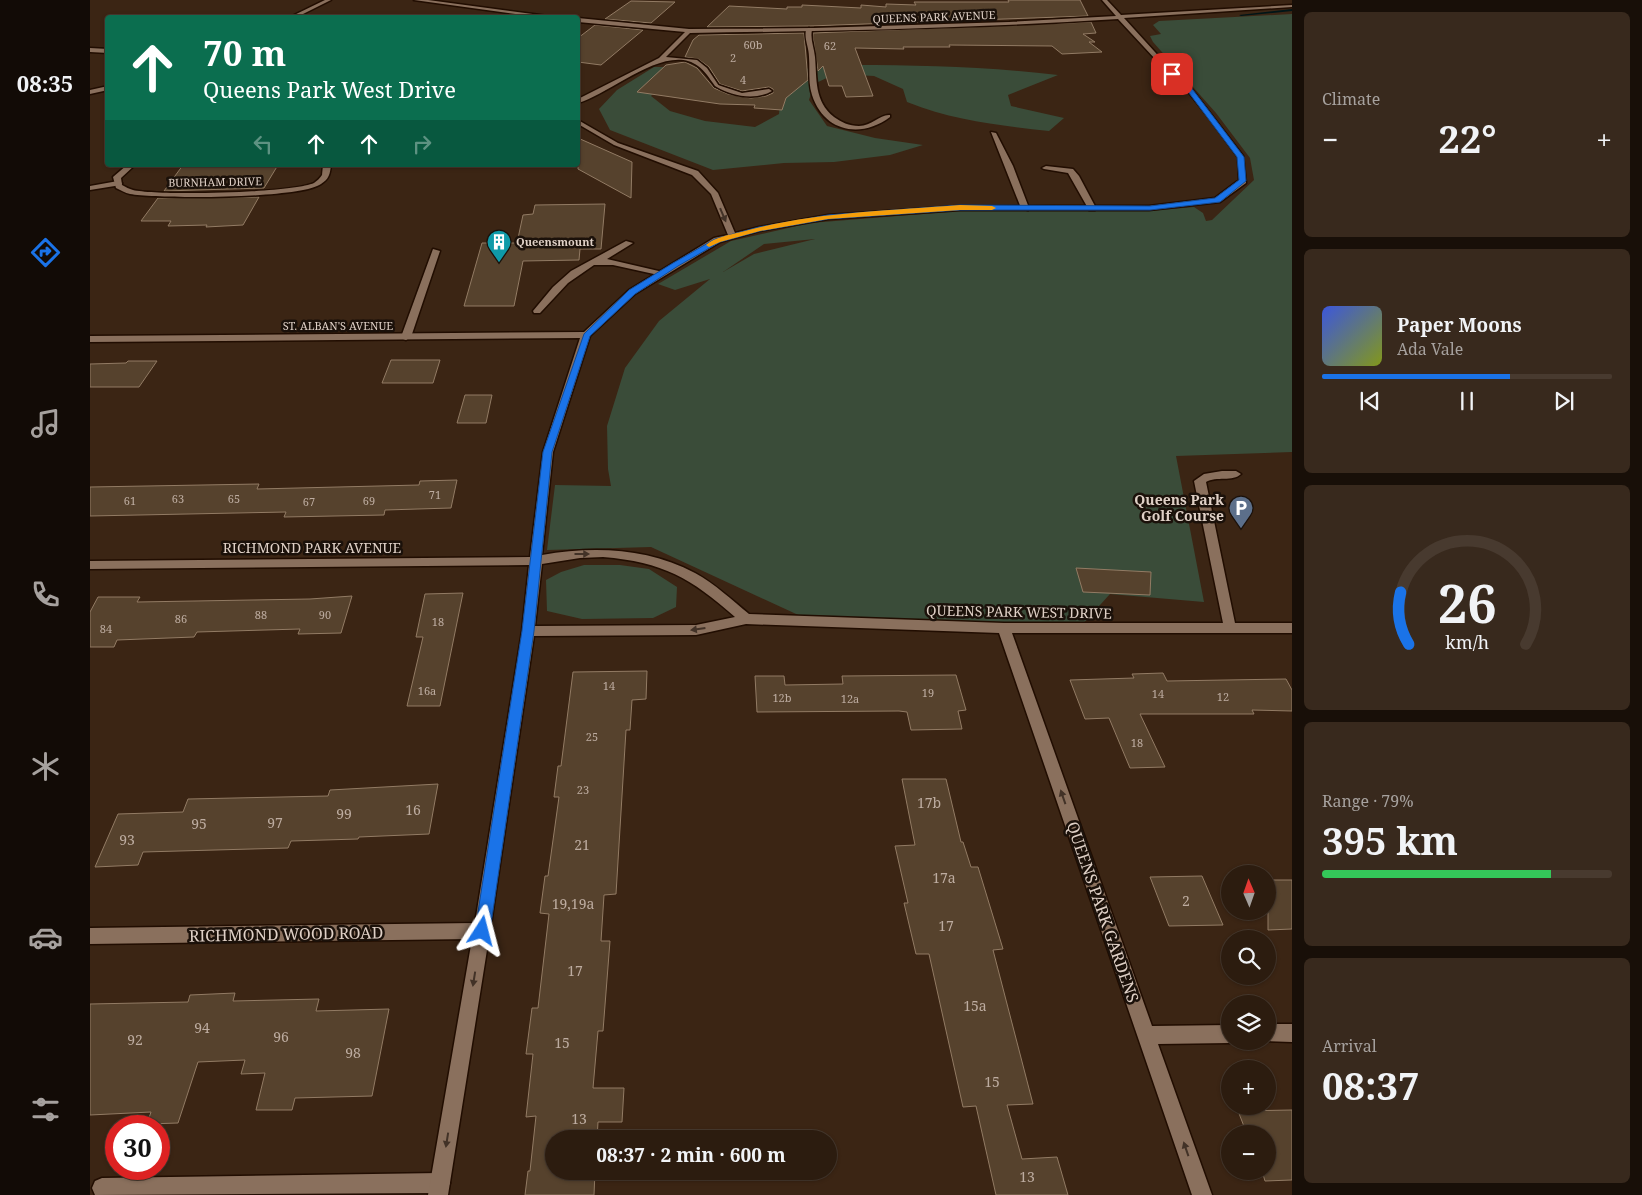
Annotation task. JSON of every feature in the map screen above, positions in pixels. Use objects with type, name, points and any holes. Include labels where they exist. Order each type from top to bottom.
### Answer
[{"type":"street","points":[[296,15],[329,0]]},
{"type":"street","points":[[416,0],[536,15]]},
{"type":"street","points":[[102,1188],[439,1189],[482,931],[528,631],[534,561],[548,452],[586,336],[632,292],[660,274],[717,240],[759,229],[828,217],[960,208],[1150,208],[1217,200],[1242,181],[1241,157],[1188,88],[1172,74],[1104,0]]},
{"type":"street","name":"QUEENS PARK AVENUE","points":[[580,20],[689,31],[809,30],[1009,24],[1292,6]]},
{"type":"street","points":[[478,8],[478,15]]},
{"type":"street","points":[[809,30],[807,35],[812,52],[814,94],[824,114],[844,126],[864,129],[877,125],[888,116]]},
{"type":"street","points":[[580,100],[661,59],[689,31]]},
{"type":"street","points":[[90,50],[105,51]]},
{"type":"street","points":[[661,59],[695,60],[703,65],[718,85],[728,92],[739,94],[769,92]]},
{"type":"street","points":[[90,92],[105,89]]},
{"type":"street","points":[[580,123],[616,144],[695,173],[714,193],[732,236]]},
{"type":"street","points":[[992,133],[1009,166],[1025,208]]},
{"type":"street","points":[[90,188],[118,183],[117,177],[129,167]]},
{"type":"street","name":"BURNHAM DRIVE","points":[[118,183],[119,186],[129,192],[157,194],[281,191],[317,184],[326,176],[327,167]]},
{"type":"street","points":[[1046,168],[1070,171],[1075,176],[1092,208]]},
{"type":"street","points":[[537,311],[547,297],[564,282],[586,266],[629,243]]},
{"type":"street","points":[[406,337],[436,251]]},
{"type":"street","points":[[598,261],[660,274]]},
{"type":"street","name":"ST. ALBAN'S AVENUE","points":[[90,339],[586,336]]},
{"type":"street","points":[[1230,628],[1200,481],[1205,477],[1215,475],[1236,474]]},
{"type":"street","points":[[534,561],[566,554],[627,555],[654,559],[673,567],[710,588],[746,619]]},
{"type":"street","name":"RICHMOND PARK AVENUE","points":[[90,565],[534,561]]},
{"type":"street","name":"QUEENS PARK WEST DRIVE","points":[[528,631],[696,630],[746,619],[1004,628],[1292,628]]},
{"type":"street","name":"QUEENS PARK GARDENS","points":[[1004,628],[1202,1195]]},
{"type":"street","name":"RICHMOND WOOD ROAD","points":[[90,936],[482,931]]},
{"type":"street","points":[[1276,1033],[1292,1033]]},
{"type":"street","points":[[1146,1035],[1221,1034]]},
{"type":"green space","points":[[1292,14],[1292,452],[1176,456],[1204,602],[1110,594],[1081,626],[807,619],[651,547],[547,550],[555,485],[611,486],[608,469],[607,426],[625,368],[659,321],[710,279],[675,290],[658,284],[731,241],[810,223],[960,211],[1149,211],[1194,207],[1203,213],[1206,221],[1212,220],[1254,180],[1250,158],[1216,113],[1153,42],[1150,36],[1161,34],[1153,25],[1159,21]],"holes":[[[815,239],[754,254],[723,272],[764,244]]]},
{"type":"green space","points":[[854,65],[956,67],[1058,75],[1008,95],[1011,106],[1064,118],[1049,131],[959,118],[907,102],[903,89],[874,76],[835,74],[814,84],[809,100],[827,126],[875,138],[923,145],[890,155],[834,162],[784,163],[713,170],[610,130],[599,109],[617,90],[654,67],[686,67],[667,79],[651,96],[670,111],[705,121],[755,127],[779,114],[782,80],[809,68]]},
{"type":"green space","points":[[584,565],[620,565],[649,569],[677,587],[676,607],[653,618],[582,619],[547,611],[546,580],[561,572]]},
{"type":"building","points":[[1008,0],[1080,0],[1088,16],[809,26],[707,27],[729,6],[787,9],[787,7],[802,7],[802,5],[861,8],[861,5],[886,7],[886,4],[916,5],[914,2],[1009,2]]},
{"type":"building","points":[[631,1],[675,2],[651,23],[605,19]]},
{"type":"building","points":[[1091,22],[1096,33],[1083,34],[1095,42],[1089,42],[1102,52],[1062,54],[1052,46],[949,45],[950,47],[903,47],[904,49],[855,48],[873,96],[846,97],[842,86],[829,86],[823,66],[818,71],[813,37],[813,33]]},
{"type":"building","points":[[595,25],[643,30],[601,65],[580,62],[580,36]]},
{"type":"building","points":[[804,33],[808,80],[786,98],[782,110],[754,108],[755,105],[720,104],[637,92],[666,65],[685,62],[697,68],[714,88],[728,94],[751,98],[766,96],[773,93],[773,89],[769,87],[742,91],[720,84],[709,67],[698,59],[685,57],[693,40],[699,35]]},
{"type":"building","points":[[580,139],[632,162],[631,198],[578,169],[580,167]]},
{"type":"building","points":[[182,167],[277,167],[264,188],[164,191]]},
{"type":"building","points":[[259,197],[243,225],[206,227],[207,225],[168,226],[171,221],[141,221],[158,198]]},
{"type":"building","points":[[605,204],[601,249],[580,249],[579,260],[523,261],[514,306],[464,306],[482,243],[517,243],[523,215],[533,214],[535,205]]},
{"type":"building","points":[[391,360],[440,360],[433,383],[382,383]]},
{"type":"building","points":[[128,361],[157,361],[139,387],[90,387],[90,364],[126,363]]},
{"type":"building","points":[[465,395],[492,395],[486,423],[457,423]]},
{"type":"building","points":[[457,480],[451,508],[385,510],[384,515],[284,517],[286,512],[90,516],[90,487],[259,484],[257,489],[419,485],[420,481]]},
{"type":"building","points":[[1076,568],[1151,572],[1150,595],[1083,592]]},
{"type":"building","points":[[463,593],[440,706],[407,706],[423,637],[416,637],[425,594]]},
{"type":"building","points":[[352,596],[341,633],[298,634],[300,629],[197,632],[194,637],[117,640],[114,647],[90,647],[90,612],[98,597],[140,597],[137,602],[310,599]]},
{"type":"building","points":[[647,671],[646,699],[632,700],[630,730],[626,730],[616,894],[604,895],[601,941],[610,941],[603,1031],[598,1031],[593,1088],[624,1088],[622,1122],[598,1122],[598,1130],[545,1130],[545,1180],[595,1180],[594,1195],[525,1195],[528,1171],[530,1171],[536,1116],[526,1117],[533,1054],[526,1054],[532,1008],[538,1008],[549,914],[540,913],[545,876],[548,876],[559,797],[554,797],[558,766],[561,766],[573,672]]},
{"type":"building","points":[[1163,673],[1167,681],[1286,679],[1292,690],[1292,711],[1252,710],[1254,714],[1140,714],[1165,767],[1130,768],[1109,718],[1085,719],[1070,680],[1134,678],[1132,674]]},
{"type":"building","points":[[956,675],[966,710],[958,711],[962,729],[911,730],[907,712],[899,711],[757,712],[755,676],[784,676],[785,685],[843,684],[842,676]]},
{"type":"building","points":[[902,779],[946,779],[961,842],[963,842],[971,867],[978,867],[1003,949],[993,950],[1033,1104],[1007,1105],[1022,1159],[1057,1157],[1068,1195],[996,1195],[976,1106],[963,1107],[929,954],[916,954],[904,903],[908,903],[895,846],[915,845]]},
{"type":"building","points":[[438,784],[429,834],[291,841],[288,848],[143,852],[138,865],[95,867],[118,814],[183,812],[188,799],[328,796],[330,790]]},
{"type":"building","points":[[1202,876],[1223,925],[1169,926],[1150,877]]},
{"type":"building","points":[[1276,880],[1292,880],[1292,929],[1268,930],[1268,920],[1276,920]]},
{"type":"building","points":[[235,993],[233,1001],[319,999],[316,1011],[389,1009],[372,1096],[295,1098],[292,1110],[256,1110],[265,1073],[241,1074],[245,1060],[198,1062],[178,1123],[170,1123],[170,1115],[150,1115],[151,1112],[90,1115],[90,1004],[188,1002],[190,995]]},
{"type":"building","points":[[1276,1110],[1292,1110],[1292,1180],[1265,1181],[1276,1180],[1276,1125],[1243,1125],[1240,1115],[1276,1115]]},
{"type":"waterway","points":[[1241,15],[1292,10]]},
{"type":"slow traffic","points":[[709,245],[717,240],[759,229],[828,217],[960,208],[992,208]]},
{"type":"place","name":"Queensmount","points":[[499,263]]},
{"type":"place","name":"Queens Park Golf Course","points":[[1241,529]]},
{"type":"route","points":[[482,931],[528,631],[534,561],[548,452],[586,336],[632,292],[676,264],[717,240],[759,229],[828,217],[960,208],[1150,208],[1217,200],[1242,181],[1241,157],[1188,88],[1172,74]]}]
